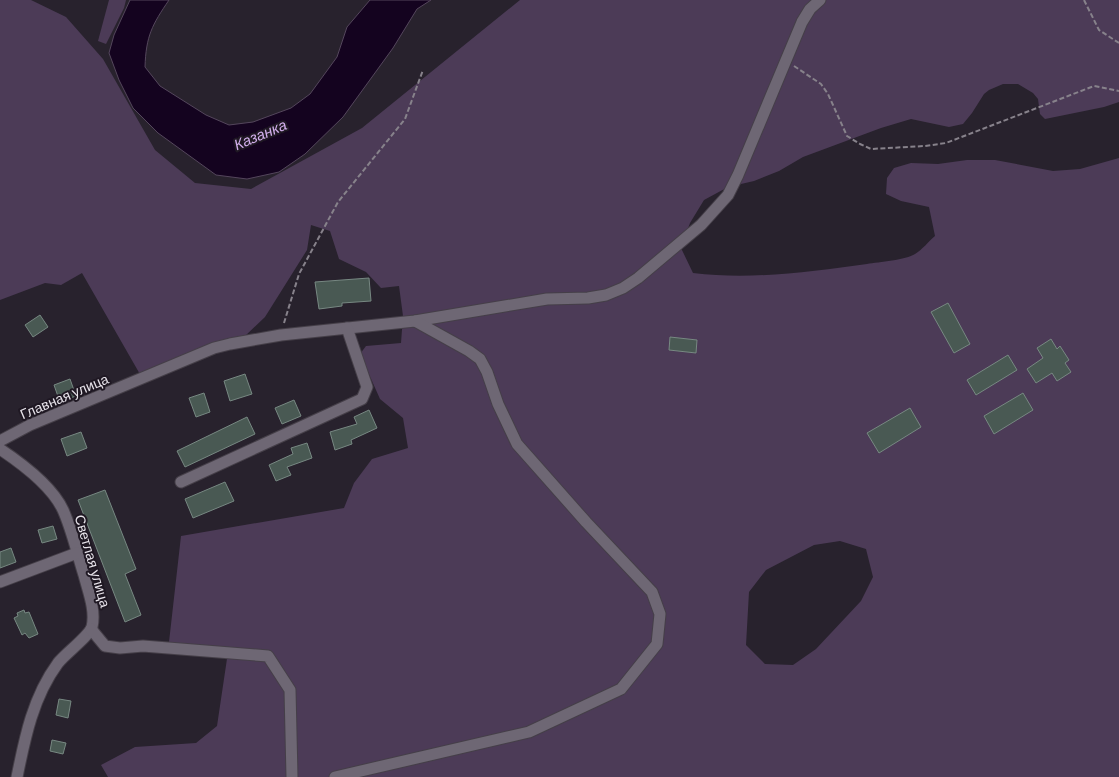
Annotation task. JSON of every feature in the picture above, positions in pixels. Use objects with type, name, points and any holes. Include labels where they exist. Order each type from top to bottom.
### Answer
[{"type":"street","name":"Главная улица","points":[[0,441],[30,425],[214,348],[230,344],[281,335],[414,321],[548,299],[588,298],[606,295],[623,288],[701,224],[728,195],[802,22],[810,9],[820,0]]},
{"type":"street","points":[[335,777],[529,732],[620,689],[657,644],[660,614],[652,592],[586,522],[517,444],[480,359],[414,321]]},
{"type":"street","points":[[181,482],[362,399],[367,387],[347,328]]},
{"type":"street","name":"Светлая улица","points":[[0,449],[41,480],[62,508],[91,600],[92,629]]},
{"type":"street","points":[[0,582],[77,553]]},
{"type":"street","points":[[17,777],[33,710],[42,688],[59,662],[92,629],[105,646],[120,648],[143,646],[268,656],[290,690],[292,777]]},
{"type":"path","points":[[1084,0],[1100,30],[1119,43]]},
{"type":"path","points":[[785,60],[821,84],[828,94],[847,136],[871,149],[946,143],[1094,86],[1119,91]]},
{"type":"path","points":[[281,335],[299,274],[338,202],[405,119],[423,70]]},
{"type":"shaded area","points":[[0,0],[31,0],[66,17],[103,59],[155,150],[195,183],[251,189],[362,128],[520,0],[1119,0],[1119,102],[1104,107],[1045,119],[1040,114],[1038,99],[1033,93],[1018,84],[1003,84],[984,94],[963,124],[949,127],[911,119],[803,157],[779,171],[754,181],[728,187],[704,200],[690,223],[681,248],[693,273],[715,275],[780,274],[824,270],[899,259],[915,254],[935,236],[929,207],[901,201],[886,194],[887,178],[894,168],[911,163],[938,164],[967,160],[995,160],[1053,171],[1080,169],[1119,158],[1119,777],[108,777],[101,765],[135,747],[196,743],[217,726],[228,652],[169,642],[181,536],[344,508],[354,483],[372,459],[408,448],[403,418],[380,399],[360,354],[366,346],[401,343],[403,316],[399,286],[381,288],[366,272],[339,259],[330,231],[311,225],[307,250],[265,317],[245,336],[141,376],[82,273],[61,285],[45,283],[0,300]],"holes":[[[840,541],[866,549],[873,577],[861,601],[816,649],[793,665],[765,664],[746,645],[749,592],[766,570],[814,545]]]},
{"type":"shaded area","points":[[109,0],[126,0],[106,44],[98,41]]},
{"type":"water","name":"Казанка","points":[[130,0],[169,0],[151,31],[145,67],[160,86],[206,115],[229,125],[253,122],[291,108],[310,94],[337,57],[347,27],[370,0],[431,0],[417,9],[393,48],[343,117],[305,154],[279,172],[247,179],[216,175],[158,133],[133,108],[119,80],[109,53],[114,35]]},
{"type":"building","points":[[369,278],[371,301],[342,303],[342,306],[319,309],[315,282]]},
{"type":"building","points":[[948,303],[970,344],[954,353],[931,312]]},
{"type":"building","points":[[40,315],[48,327],[33,337],[25,325]]},
{"type":"building","points":[[670,337],[697,340],[696,353],[669,350]]},
{"type":"building","points":[[1051,339],[1057,349],[1060,346],[1069,360],[1065,363],[1071,372],[1057,381],[1052,373],[1036,383],[1027,369],[1043,358],[1037,348]]},
{"type":"building","points":[[1008,355],[1017,370],[976,395],[967,380]]},
{"type":"building","points":[[245,374],[252,394],[230,401],[224,381]]},
{"type":"building","points":[[70,379],[76,396],[60,402],[54,385]]},
{"type":"building","points":[[204,393],[210,412],[196,417],[189,398]]},
{"type":"building","points":[[1023,393],[1033,410],[994,434],[984,416]]},
{"type":"building","points":[[294,400],[301,416],[282,424],[275,408]]},
{"type":"building","points":[[910,408],[921,427],[879,453],[867,433]]},
{"type":"building","points":[[369,410],[377,428],[351,440],[352,444],[335,450],[330,432],[357,424],[354,417]]},
{"type":"building","points":[[247,417],[255,434],[185,467],[177,451]]},
{"type":"building","points":[[81,432],[87,448],[67,456],[61,439]]},
{"type":"building","points":[[307,443],[312,458],[287,467],[291,475],[276,481],[269,465],[293,454],[291,448]]},
{"type":"building","points":[[225,482],[234,501],[193,518],[185,499]]},
{"type":"building","points":[[105,490],[136,569],[125,574],[141,615],[125,622],[78,500]]},
{"type":"building","points":[[53,526],[57,539],[42,543],[38,530]]},
{"type":"building","points":[[11,548],[16,562],[0,568],[0,552]]},
{"type":"building","points":[[24,610],[25,613],[29,612],[38,634],[29,638],[25,633],[22,635],[14,618],[18,616],[17,613]]},
{"type":"building","points":[[59,699],[71,701],[68,718],[56,715]]},
{"type":"building","points":[[52,740],[66,743],[63,754],[50,751]]}]
